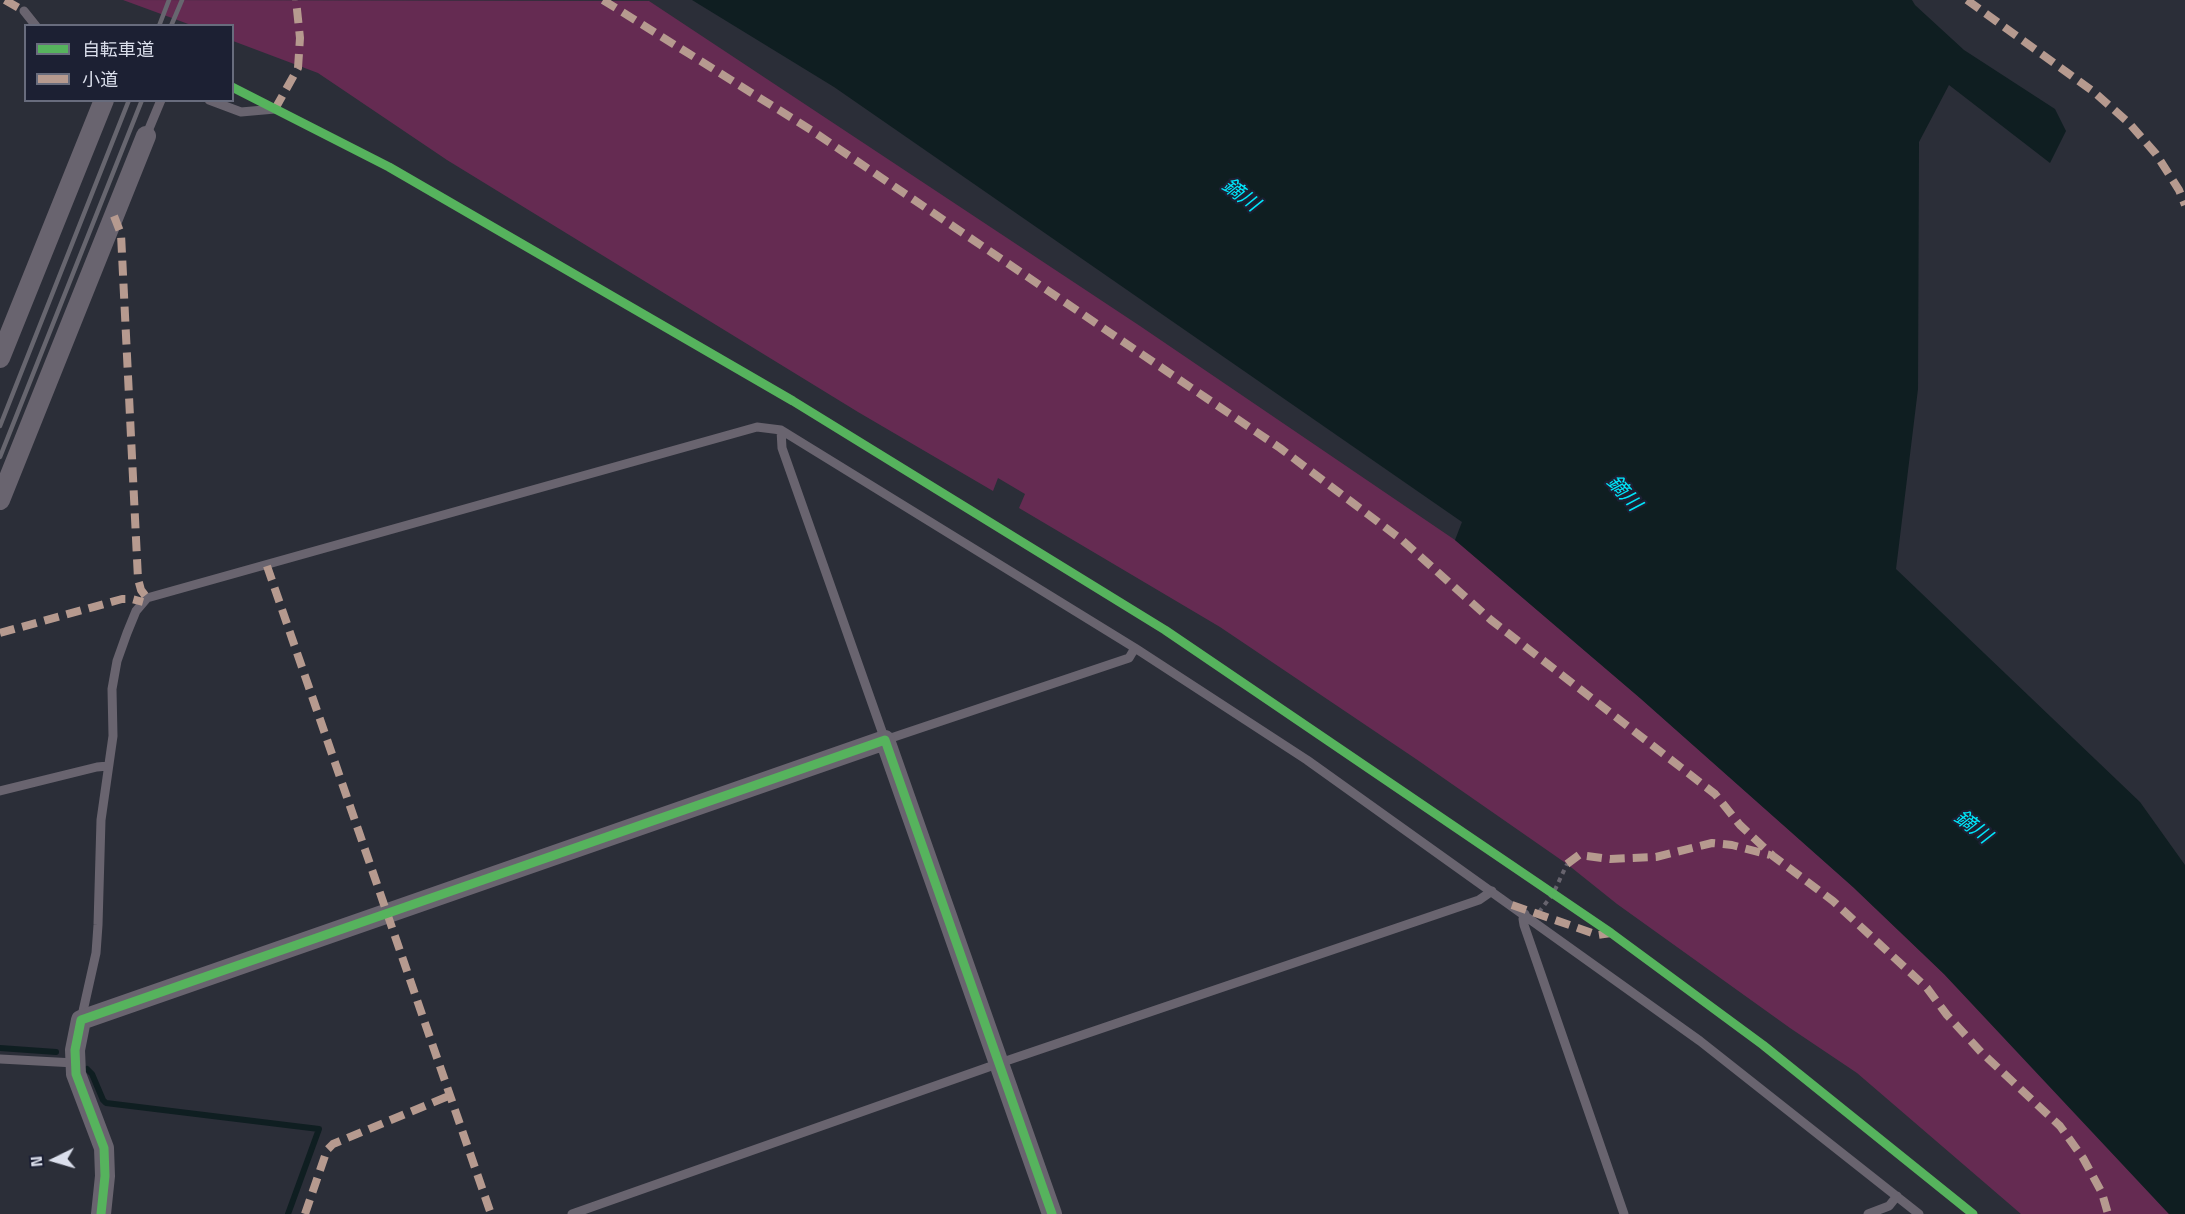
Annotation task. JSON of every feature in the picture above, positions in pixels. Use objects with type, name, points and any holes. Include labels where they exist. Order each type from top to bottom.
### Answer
[{"type":"street","points":[[0,358],[103,102]]},
{"type":"street","points":[[0,500],[146,136]]},
{"type":"street","points":[[100,1214],[105,1176],[104,1148],[80,1088],[75,1063],[81,1020],[885,740],[1052,1214]]},
{"type":"lane","points":[[24,11],[34,24]]},
{"type":"lane","points":[[146,136],[160,102]]},
{"type":"lane","points":[[214,102],[241,112],[275,109]]},
{"type":"lane","points":[[81,1020],[96,953],[101,820],[112,736],[112,689],[117,661],[136,611],[147,598],[757,427],[781,430],[1135,648],[1306,760],[1700,1041],[1919,1214]]},
{"type":"lane","points":[[781,430],[782,448],[885,740],[1129,658],[1135,648]]},
{"type":"lane","points":[[0,790],[108,766]]},
{"type":"lane","points":[[572,1214],[999,1063],[1479,900],[1492,891]]},
{"type":"lane","points":[[1525,914],[1524,925],[1624,1214]]},
{"type":"lane","points":[[0,1059],[75,1063]]},
{"type":"lane","points":[[1868,1214],[1889,1206],[1897,1196]]},
{"type":"path","points":[[1538,913],[1553,894],[1567,864]]},
{"type":"path","points":[[1543,888],[1563,901]]},
{"type":"shaded area","points":[[123,0],[649,1],[1140,326],[1455,540],[1640,698],[1853,887],[1944,974],[2169,1214],[2021,1214],[1857,1073],[1790,1028],[1617,904],[1567,864],[1416,759],[1220,627],[1019,508],[1025,494],[998,478],[993,491],[858,412],[447,160],[318,73],[234,41],[234,24],[188,24]]},
{"type":"water","name":"鏑川","points":[[692,0],[1912,0],[1964,50],[2055,109],[2066,131],[2050,163],[1949,85],[1919,142],[1918,389],[1896,569],[2140,802],[2185,865],[2185,1214],[2169,1214],[1944,974],[1853,887],[1640,698],[1455,540],[1462,522],[834,87]]},
{"type":"waterway","points":[[0,1048],[56,1052]]},
{"type":"waterway","points":[[87,1069],[92,1074],[106,1103],[319,1129],[288,1214]]},
{"type":"railway","points":[[160,24],[169,0]]},
{"type":"railway","points":[[172,24],[182,0]]},
{"type":"railway","points":[[0,426],[128,102]]},
{"type":"railway","points":[[0,457],[141,102]]},
{"type":"marked path","points":[[5,0],[24,11]]},
{"type":"marked path","points":[[275,109],[298,68],[300,38],[296,0]]},
{"type":"marked path","points":[[603,0],[811,130],[1280,448],[1402,540],[1491,620],[1715,794],[1740,825],[1773,856],[1833,901],[1927,988],[1947,1015],[1981,1052],[2060,1126],[2083,1158],[2102,1193],[2108,1214]]},
{"type":"marked path","points":[[1967,0],[2094,92],[2129,123],[2156,154],[2179,190],[2185,205]]},
{"type":"marked path","points":[[114,216],[121,234],[138,579],[141,590],[147,598]]},
{"type":"marked path","points":[[267,566],[491,1214]]},
{"type":"marked path","points":[[0,633],[122,599],[143,602]]},
{"type":"marked path","points":[[1567,864],[1579,855],[1610,859],[1656,857],[1712,843],[1732,845],[1770,855]]},
{"type":"marked path","points":[[1512,905],[1598,935],[1611,933]]},
{"type":"marked path","points":[[305,1214],[327,1150],[333,1144],[451,1095]]},
{"type":"cycle path","points":[[234,88],[389,167],[793,401],[1165,630],[1611,933],[1763,1045],[1973,1214]]},
{"type":"cycle path","points":[[101,1214],[105,1176],[104,1148],[76,1074],[75,1050],[81,1020],[885,740],[1052,1214]]}]
